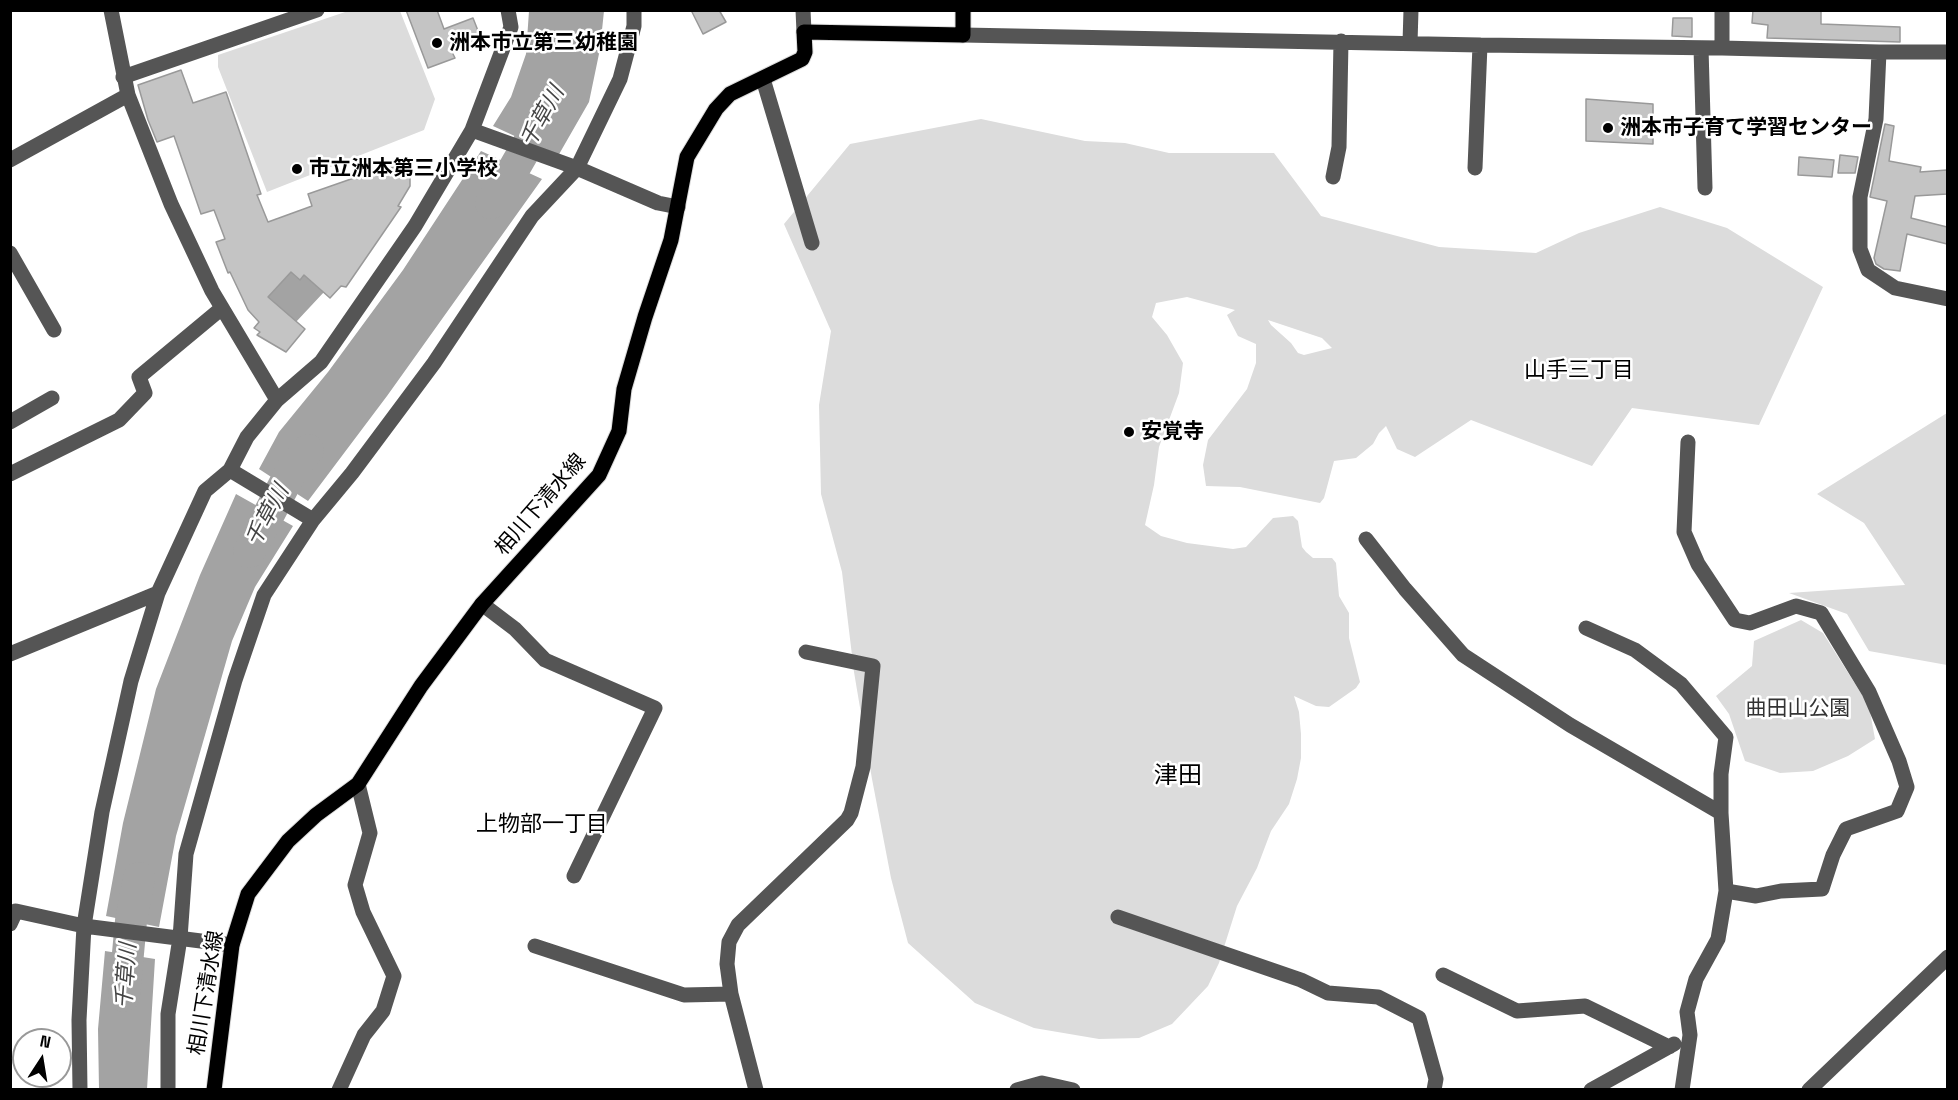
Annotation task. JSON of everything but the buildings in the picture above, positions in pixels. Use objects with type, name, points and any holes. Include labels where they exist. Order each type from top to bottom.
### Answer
[{"type":"main road","points":[[804,32],[963,35],[963,10]]},
{"type":"main road","name":"相川下清水線","points":[[214,1089],[232,945],[248,894],[288,841],[316,815],[358,784],[421,686],[482,604],[599,475],[619,431],[624,389],[645,317],[672,240],[687,157],[716,109],[730,94],[802,59],[805,52],[804,32]]},
{"type":"street","points":[[111,10],[128,95],[171,204],[212,291],[278,400]]},
{"type":"street","points":[[123,77],[283,16],[317,10]]},
{"type":"street","points":[[80,1089],[84,926],[102,812],[131,681],[158,593],[205,491],[230,470],[247,437],[278,400],[321,362],[415,226],[472,130],[511,27],[508,10]]},
{"type":"street","points":[[168,1089],[168,1014],[180,938],[186,854],[235,680],[264,595],[313,520],[352,473],[434,363],[532,216],[577,168],[620,79],[634,26],[634,10]]},
{"type":"street","points":[[803,10],[804,32]]},
{"type":"street","points":[[1410,43],[1411,10]]},
{"type":"street","points":[[1722,10],[1722,48]]},
{"type":"street","points":[[963,35],[1947,52]]},
{"type":"street","points":[[1333,177],[1339,147],[1341,41]]},
{"type":"street","points":[[1475,168],[1480,45]]},
{"type":"street","points":[[1701,48],[1705,188]]},
{"type":"street","points":[[1879,52],[1876,119],[1860,197],[1860,249],[1868,270],[1895,288],[1947,299]]},
{"type":"street","points":[[763,79],[812,243]]},
{"type":"street","points":[[10,160],[128,95]]},
{"type":"street","points":[[472,130],[577,168],[658,203],[678,207]]},
{"type":"street","points":[[10,253],[54,330]]},
{"type":"street","points":[[10,474],[119,420],[145,393],[139,377],[222,308]]},
{"type":"street","points":[[10,422],[52,398]]},
{"type":"street","points":[[1688,442],[1684,532],[1698,564],[1735,620],[1750,623],[1796,606],[1821,613],[1869,692],[1899,761],[1906,787],[1897,811],[1846,829],[1833,855],[1822,889],[1782,891],[1756,896],[1726,891]]},
{"type":"street","points":[[230,470],[313,520]]},
{"type":"street","points":[[1366,539],[1405,589],[1462,655],[1570,726],[1721,813]]},
{"type":"street","points":[[10,654],[158,593]]},
{"type":"street","points":[[482,604],[515,629],[545,660],[655,708],[574,876]]},
{"type":"street","points":[[1586,628],[1635,650],[1681,684],[1726,737],[1721,774],[1726,891],[1718,939],[1696,980],[1687,1012],[1690,1035],[1682,1089]]},
{"type":"street","points":[[756,1089],[731,994],[727,964],[729,942],[738,925],[847,820],[851,813],[863,766],[873,666],[806,652]]},
{"type":"street","points":[[339,1089],[364,1035],[383,1011],[394,976],[363,912],[355,885],[370,833],[358,784]]},
{"type":"street","points":[[10,924],[16,911],[84,926],[232,945]]},
{"type":"street","points":[[1118,916],[1302,980],[1328,993],[1378,997],[1419,1018],[1436,1079],[1434,1089]]},
{"type":"street","points":[[535,946],[684,995],[731,994]]},
{"type":"street","points":[[1809,1089],[1947,957]]},
{"type":"street","points":[[1443,975],[1517,1011],[1585,1006],[1669,1047]]},
{"type":"street","points":[[1590,1089],[1690,1035]]},
{"type":"street","points":[[1017,1089],[1042,1083],[1068,1089]]},
{"type":"green space","points":[[351,10],[400,11],[435,99],[424,130],[267,192],[218,67],[218,55]]},
{"type":"green space","points":[[981,119],[1085,141],[1125,143],[1169,153],[1274,153],[1321,216],[1439,247],[1536,253],[1579,233],[1660,207],[1727,228],[1823,287],[1759,425],[1632,408],[1592,466],[1471,420],[1415,457],[1397,449],[1386,426],[1373,444],[1356,458],[1334,461],[1324,498],[1320,503],[1240,487],[1206,486],[1203,465],[1208,440],[1247,389],[1256,363],[1256,344],[1238,336],[1227,315],[1235,310],[1187,297],[1156,303],[1152,317],[1167,335],[1183,363],[1179,393],[1159,447],[1145,525],[1161,536],[1187,543],[1233,549],[1246,547],[1273,518],[1293,516],[1298,521],[1302,547],[1306,552],[1313,558],[1332,558],[1336,563],[1339,596],[1349,613],[1349,638],[1360,682],[1356,688],[1329,707],[1316,706],[1294,696],[1299,712],[1301,734],[1301,758],[1297,779],[1289,804],[1271,831],[1257,868],[1237,906],[1219,963],[1208,986],[1172,1024],[1139,1038],[1099,1039],[1034,1028],[975,1003],[908,943],[891,878],[872,779],[854,672],[842,572],[821,494],[819,405],[831,331],[784,224],[850,144]],"holes":[[[1268,320],[1322,338],[1332,348],[1304,355],[1298,353]]]},
{"type":"green space","points":[[1947,413],[1947,665],[1869,651],[1847,614],[1789,593],[1905,585],[1864,523],[1817,494]]},
{"type":"green space","name":"曲田山公園","points":[[1801,620],[1823,633],[1869,706],[1875,739],[1848,756],[1813,771],[1780,773],[1745,761],[1729,714],[1716,696],[1752,666],[1754,641]]},
{"type":"water","points":[[529,11],[604,11],[600,49],[589,102],[558,156],[493,126],[511,97],[526,54]]},
{"type":"water","points":[[481,151],[542,179],[387,396],[308,501],[259,469],[279,432],[328,372],[403,270]]},
{"type":"water","points":[[291,272],[300,280],[304,275],[324,292],[281,338],[262,321],[277,305],[268,297]]},
{"type":"water","points":[[236,494],[293,526],[255,587],[232,641],[176,836],[159,927],[106,916],[123,823],[156,689],[200,575]]},
{"type":"water","points":[[105,951],[155,959],[147,1089],[99,1089],[98,1029]]},
{"type":"waterway","name":"千草川","points":[[491,203],[542,120]]},
{"type":"waterway","name":"千草川","points":[[249,552],[293,468],[308,450]]},
{"type":"waterway","name":"千草川","points":[[124,996],[131,921],[139,878]]},
{"type":"place","name":"洲本市立第三幼稚園","points":[[437,43]]},
{"type":"place","name":"洲本市子育て学習センター","points":[[1608,128]]},
{"type":"place","name":"市立洲本第三小学校","points":[[297,169]]},
{"type":"place","name":"安覚寺","points":[[1129,432]]},
{"type":"district","name":"山手三丁目","points":[[1579,371]]},
{"type":"district","name":"津田","points":[[1178,776]]},
{"type":"district","name":"上物部一丁目","points":[[542,825]]}]
